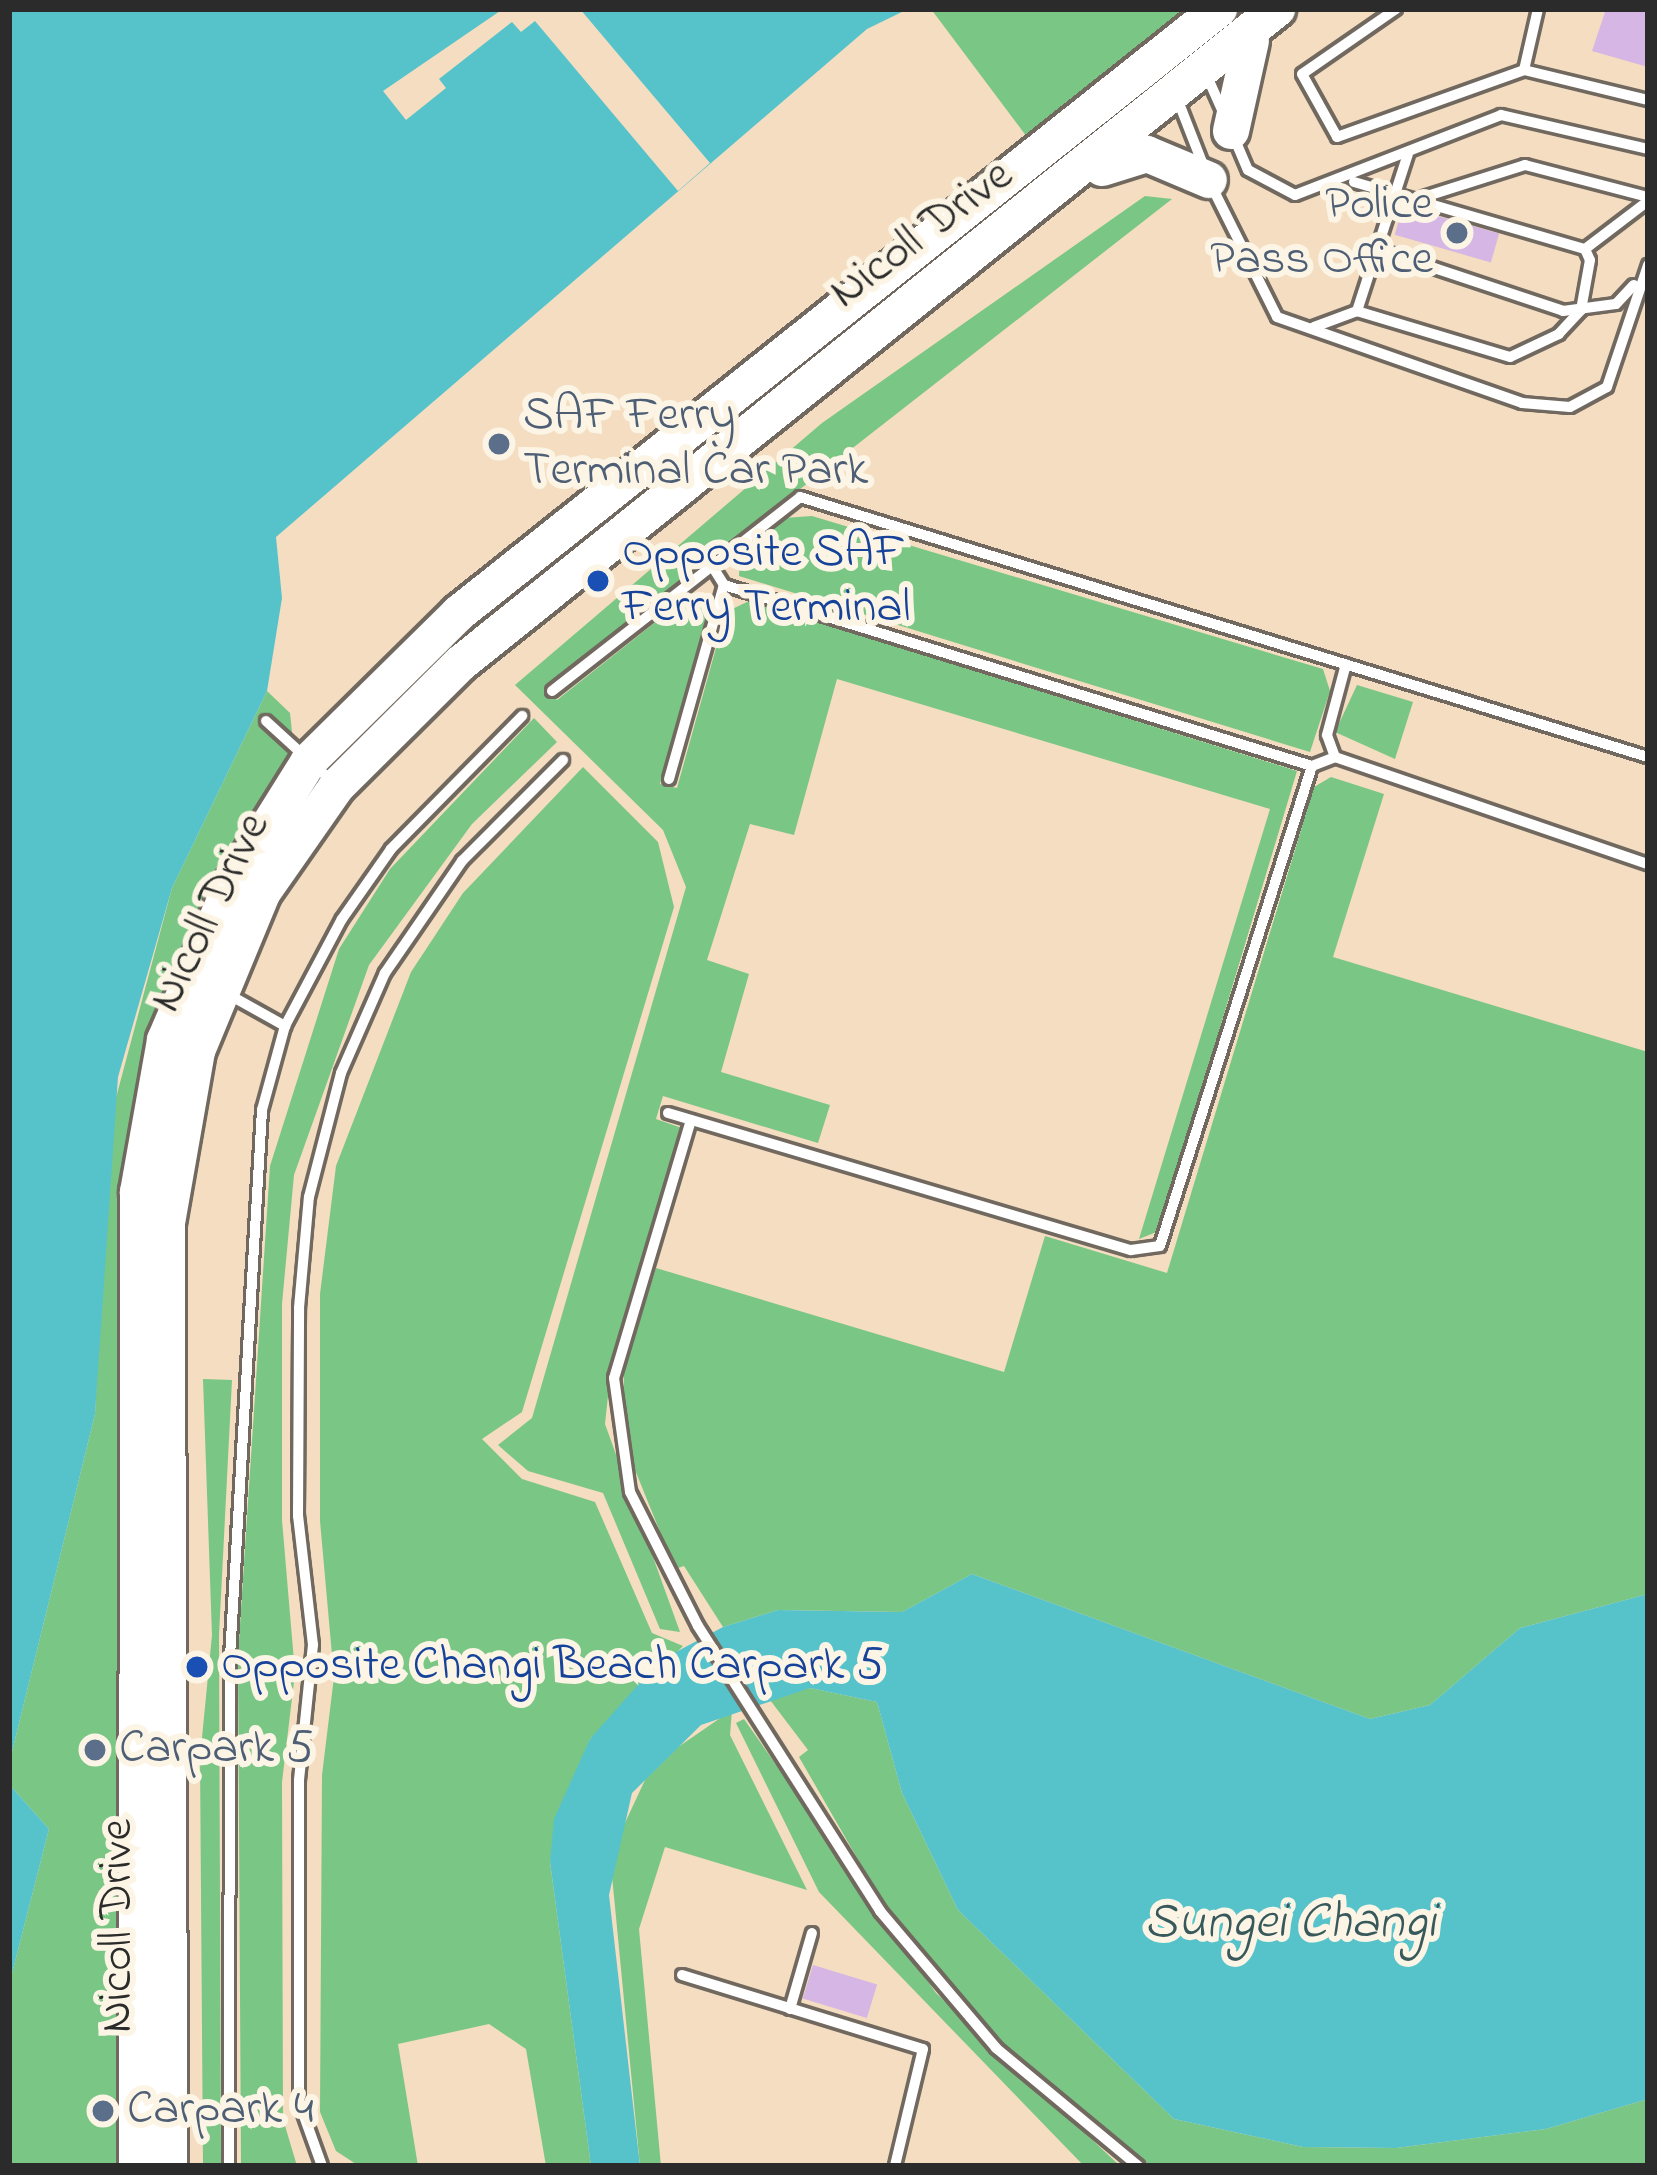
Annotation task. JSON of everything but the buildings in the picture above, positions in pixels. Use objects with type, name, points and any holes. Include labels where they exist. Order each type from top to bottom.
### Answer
[{"type":"main road","name":"Nicoll Drive","points":[[137,2166],[151,2064],[149,1561],[137,1192],[204,982],[309,760],[459,613],[1219,9]]},
{"type":"main road","name":"Nicoll Drive","points":[[204,982],[337,786],[461,663],[716,453],[1178,99],[1269,16]]},
{"type":"main road","points":[[1231,130],[1235,71],[1269,16]]},
{"type":"main road","points":[[1073,182],[1147,154],[1209,180]]},
{"type":"main road","name":"Nicoll Drive","points":[[151,2064],[169,2166]]},
{"type":"lane","points":[[1396,9],[1302,74],[1337,137],[1524,70],[1648,100]]},
{"type":"lane","points":[[1524,70],[1538,9]]},
{"type":"lane","points":[[1188,33],[1248,170],[1278,192],[1350,182],[1397,189],[1585,249]]},
{"type":"lane","points":[[1158,57],[1261,301],[1304,327],[1522,403],[1570,406],[1619,372],[1636,282]]},
{"type":"lane","points":[[1350,182],[1511,115],[1648,148]]},
{"type":"lane","points":[[1358,311],[1408,154]]},
{"type":"lane","points":[[1424,197],[1525,165],[1648,199]]},
{"type":"lane","points":[[1581,310],[1585,249],[1648,199]]},
{"type":"lane","points":[[1377,249],[1581,310]]},
{"type":"lane","points":[[1304,327],[1358,311],[1510,357],[1581,310],[1616,304],[1648,265]]},
{"type":"lane","points":[[552,692],[800,497],[1648,757]]},
{"type":"lane","points":[[712,566],[724,584],[1312,766],[1335,757],[1648,864]]},
{"type":"lane","points":[[669,779],[724,584]]},
{"type":"lane","points":[[1335,757],[1327,735],[1346,664]]},
{"type":"lane","points":[[230,2165],[237,1514],[255,1158],[285,1026],[391,849],[522,716]]},
{"type":"lane","points":[[266,721],[337,786]]},
{"type":"lane","points":[[322,2166],[298,2102],[299,1780],[313,1645],[298,1516],[298,1331],[309,1197],[341,1073],[385,973],[462,861],[563,760]]},
{"type":"lane","points":[[668,1113],[1131,1250],[1160,1246],[1312,766]]},
{"type":"lane","points":[[204,982],[285,1026]]},
{"type":"lane","points":[[691,1120],[623,1341],[612,1418],[630,1492],[698,1626],[757,1707],[840,1851],[932,1975],[1060,2109],[1138,2166]]},
{"type":"lane","points":[[790,2009],[812,1933]]},
{"type":"lane","points":[[682,1975],[923,2049],[896,2166]]},
{"type":"green space","points":[[931,9],[1189,9],[1027,137]]},
{"type":"green space","points":[[1145,196],[1172,199],[545,688],[557,700],[691,594],[708,612],[660,784],[677,788],[726,612],[749,601],[1297,771],[1159,1231],[1139,1239],[1270,809],[837,679],[794,835],[750,824],[707,960],[749,974],[721,1072],[830,1105],[818,1143],[663,1096],[656,1119],[682,1128],[612,1358],[605,1424],[680,1632],[660,1629],[603,1493],[528,1471],[498,1445],[532,1418],[686,887],[663,830],[515,685],[822,423]]},
{"type":"green space","points":[[812,516],[1323,669],[1330,691],[1310,752],[739,576],[740,552],[784,518]]},
{"type":"green space","points":[[1357,685],[1413,702],[1395,759],[1335,732]]},
{"type":"green space","points":[[267,691],[290,713],[296,769],[210,906],[147,1038],[117,1549],[128,2166],[9,2166],[9,1985],[49,1829],[9,1784],[9,1764],[95,1414],[109,1124],[172,888]]},
{"type":"green space","points":[[534,718],[557,742],[472,824],[369,965],[294,1175],[282,1304],[282,1520],[295,1673],[282,1782],[283,2119],[297,2166],[241,2166],[238,1655],[270,1166],[339,949],[390,869]]},
{"type":"green space","points":[[583,767],[658,842],[674,907],[522,1412],[482,1439],[522,1479],[595,1502],[652,1633],[683,1646],[590,1739],[550,1862],[591,2166],[546,2166],[526,2049],[489,2024],[398,2044],[418,2166],[359,2166],[336,2151],[320,2112],[322,1775],[334,1677],[320,1521],[320,1294],[336,1166],[411,972],[463,893]]},
{"type":"green space","points":[[1331,777],[1384,794],[1333,957],[1648,1052],[1648,1594],[1520,1628],[1430,1705],[1370,1719],[972,1574],[902,1612],[778,1610],[723,1627],[684,1566],[675,1569],[623,1440],[624,1369],[656,1268],[1004,1372],[1045,1236],[1167,1273],[1314,787]]},
{"type":"green space","points":[[203,1379],[232,1380],[219,1635],[221,2166],[203,2166],[200,1758],[212,1635]]},
{"type":"green space","points":[[810,1688],[877,1702],[902,1793],[958,1910],[1174,2119],[1303,2147],[1396,2148],[1546,2129],[1648,2099],[1648,2166],[1147,2165],[1000,2042],[883,1903],[799,1757],[808,1750],[767,1696]]},
{"type":"green space","points":[[732,1710],[730,1735],[807,1890],[665,1847],[639,1929],[661,2166],[640,2166],[610,1855],[652,1765]]},
{"type":"green space","points":[[744,1719],[936,1993],[1120,2166],[1084,2166],[819,1892],[736,1723]]},
{"type":"water","points":[[9,9],[908,9],[867,29],[276,537],[282,598],[267,691],[172,888],[118,1077],[95,1414],[9,1764]]},
{"type":"water","name":"Sungei Changi","points":[[972,1574],[1370,1719],[1430,1705],[1520,1628],[1648,1594],[1648,2099],[1546,2129],[1396,2148],[1303,2147],[1174,2119],[958,1910],[902,1793],[877,1702],[810,1688],[701,1725],[632,1793],[609,1895],[640,2166],[591,2166],[550,1862],[554,1819],[590,1739],[659,1661],[723,1627],[778,1610],[902,1612]]},
{"type":"water","points":[[9,1784],[49,1829],[9,1985]]},
{"type":"pier","points":[[503,9],[580,9],[710,163],[678,191],[535,21],[521,32],[512,22],[439,79],[446,88],[406,120],[383,91]]},
{"type":"place","name":"Police Pass Office","points":[[1457,233]]},
{"type":"place","name":"SAF Ferry Terminal Car Park","points":[[499,444]]},
{"type":"place","name":"Opposite SAF Ferry Terminal","points":[[598,581]]},
{"type":"place","name":"Opposite Changi Beach Carpark 5","points":[[197,1667]]},
{"type":"place","name":"Carpark 5","points":[[95,1750]]},
{"type":"place","name":"Carpark 4","points":[[103,2111]]}]
